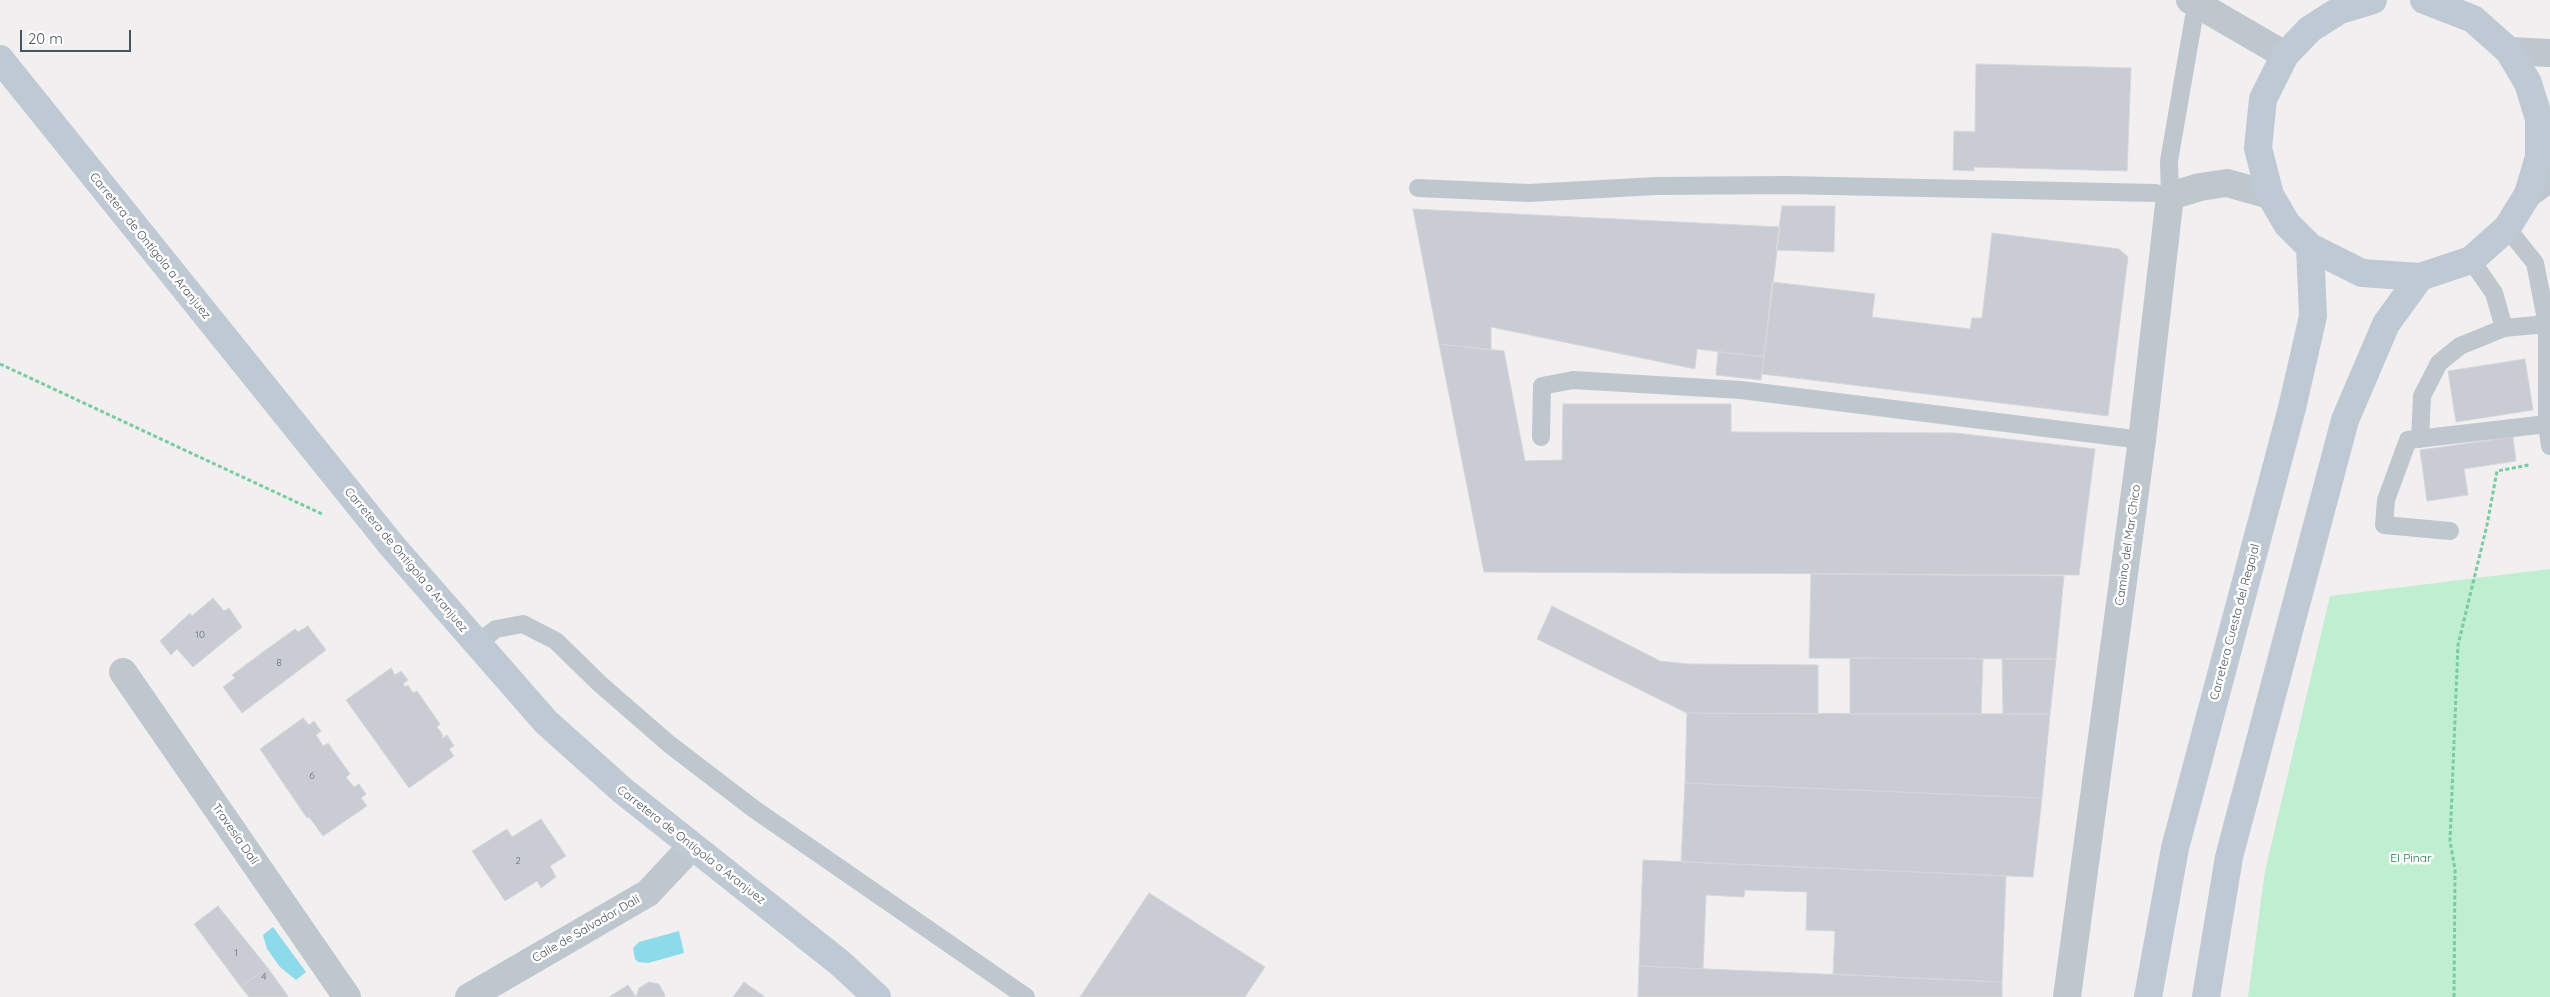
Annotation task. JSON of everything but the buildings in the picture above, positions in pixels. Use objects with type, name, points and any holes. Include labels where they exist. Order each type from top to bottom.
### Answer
[{"type":"main road","points":[[2373,0],[2340,10],[2317,24],[2284,55],[2263,99],[2258,148],[2270,196],[2287,224],[2310,248],[2362,273],[2420,277],[2471,260],[2507,228],[2528,194],[2539,157],[2539,119],[2528,83],[2509,51],[2472,9],[2424,0]]},
{"type":"main road","name":"Carretera de Ontígola a Aranjuez","points":[[0,59],[386,539],[546,722],[584,758],[840,963],[877,997]]},
{"type":"main road","name":"Carretera Cuesta del Regajal","points":[[2148,997],[2175,848],[2292,408],[2313,316],[2310,248]]},
{"type":"main road","points":[[2206,997],[2229,857],[2345,420],[2386,324],[2420,277]]},
{"type":"street","points":[[2193,3],[2284,55]]},
{"type":"street","points":[[2509,51],[2550,53]]},
{"type":"street","points":[[2528,194],[2550,178]]},
{"type":"street","points":[[2170,196],[2200,187],[2227,183],[2270,196]]},
{"type":"street","name":"Camino del Mar Chico","points":[[2067,997],[2142,440],[2170,196]]},
{"type":"street","name":"Travesía Dalí","points":[[123,672],[347,997]]},
{"type":"street","name":"Calle de Salvador Dalí","points":[[469,997],[648,893],[692,846]]},
{"type":"lane","points":[[1418,188],[1529,194],[1656,186],[1786,185],[2155,193],[2170,196],[2169,161],[2193,3]]},
{"type":"lane","points":[[2507,228],[2535,263],[2547,324],[2547,424],[2550,446]]},
{"type":"lane","points":[[2471,260],[2494,292],[2504,328]]},
{"type":"lane","points":[[2420,439],[2422,396],[2439,364],[2460,346],[2504,328],[2547,324]]},
{"type":"lane","points":[[1541,437],[1542,386],[1573,380],[1741,390],[2142,440]]},
{"type":"lane","points":[[2450,531],[2384,525],[2386,500],[2408,440],[2547,424]]},
{"type":"lane","points":[[476,644],[496,629],[523,624],[556,642],[600,684],[670,744],[754,810],[1026,997]]},
{"type":"path","points":[[0,364],[330,517]]},
{"type":"path","points":[[2454,997],[2455,870],[2450,842],[2458,645],[2487,525],[2497,471],[2532,465]]},
{"type":"green space","name":"El Pinar","points":[[2550,569],[2550,997],[2248,997],[2265,871],[2330,596]]},
{"type":"water","points":[[273,927],[306,972],[296,980],[280,967],[267,949],[263,935]]},
{"type":"water","points":[[679,931],[684,953],[648,963],[638,962],[635,959],[633,948],[639,942]]}]
